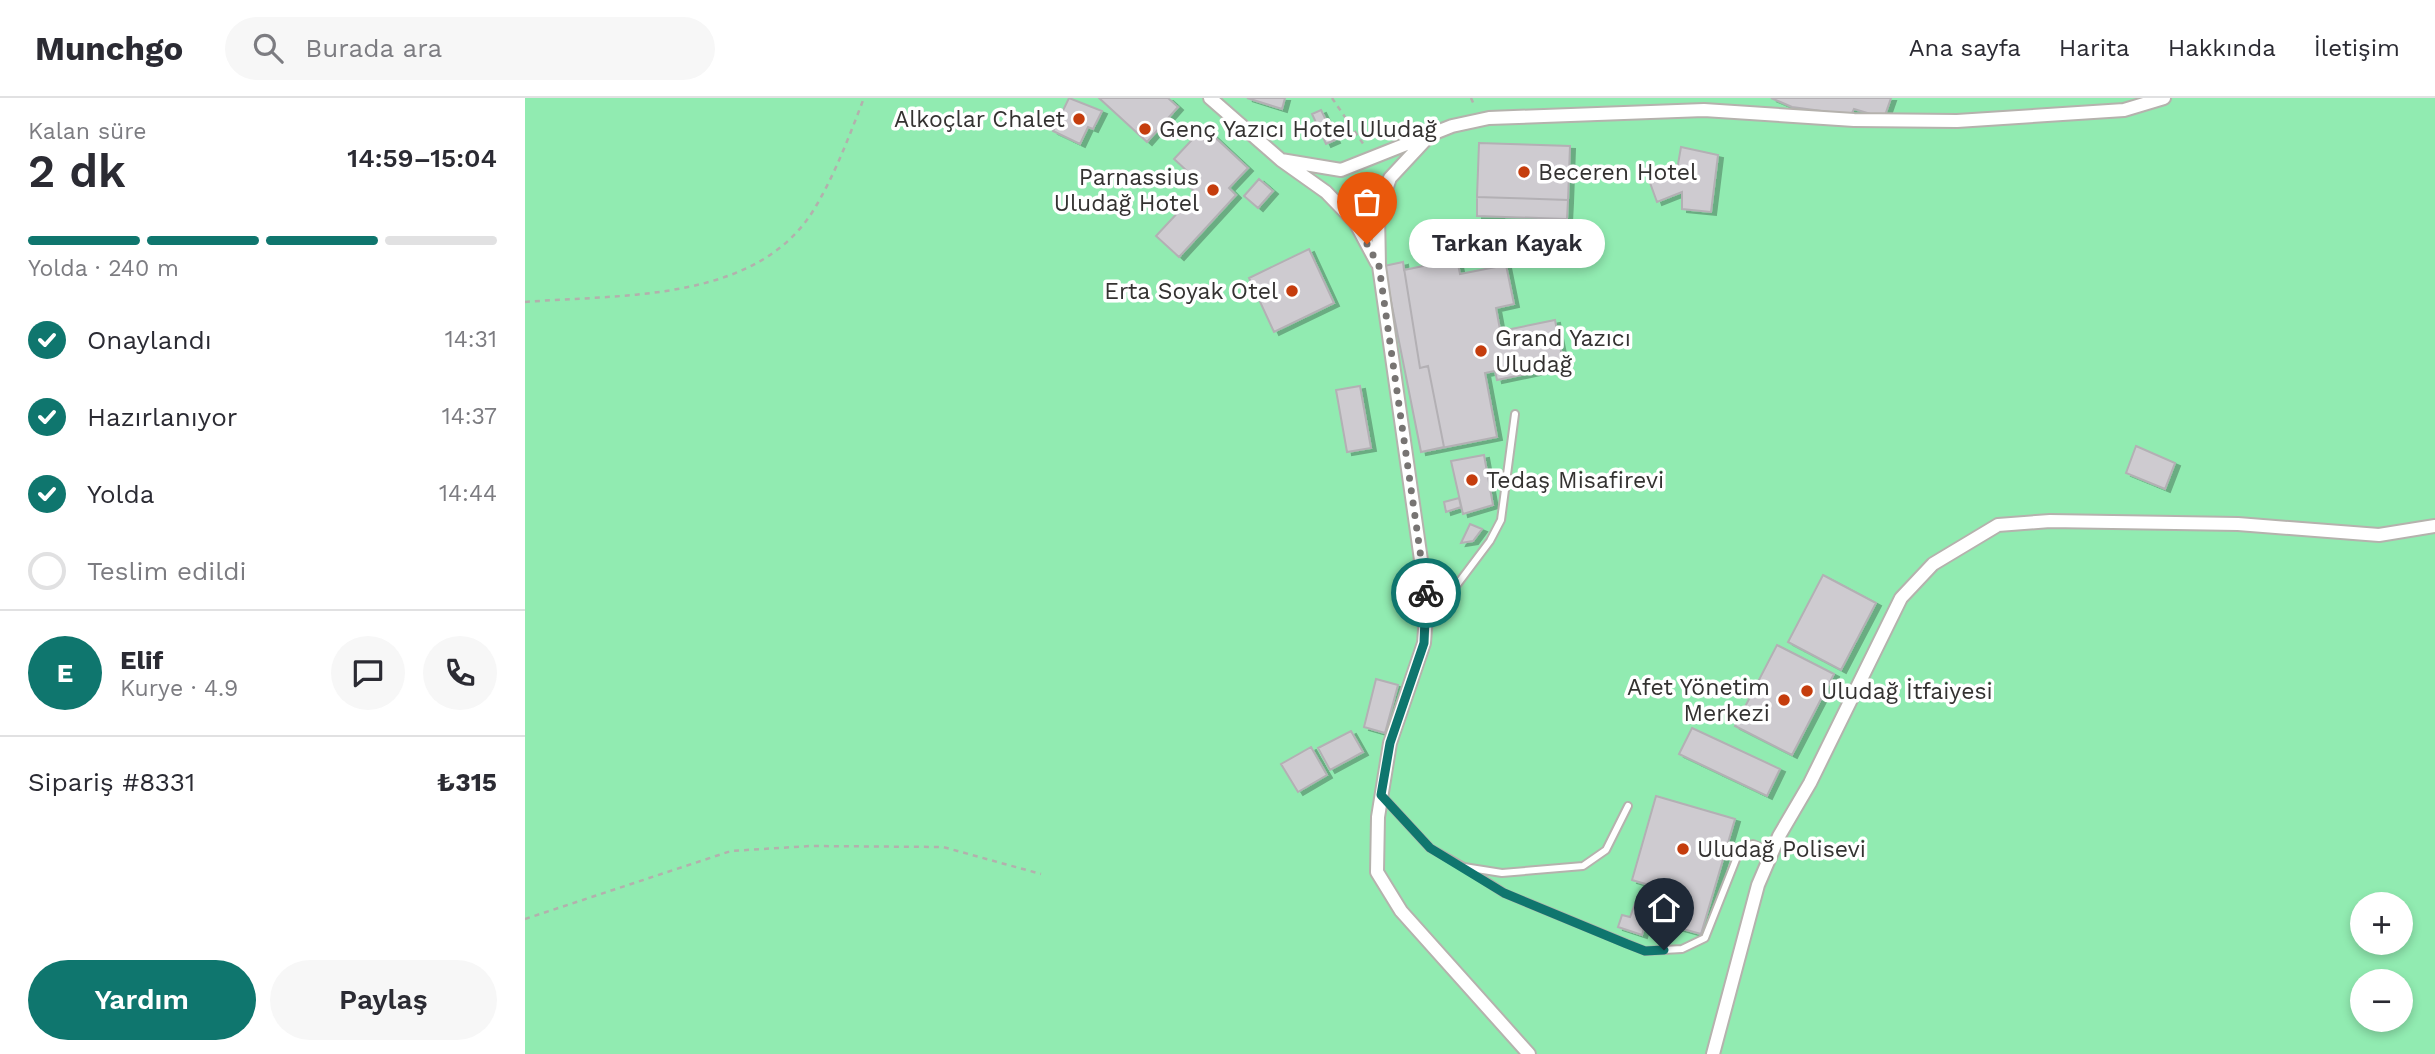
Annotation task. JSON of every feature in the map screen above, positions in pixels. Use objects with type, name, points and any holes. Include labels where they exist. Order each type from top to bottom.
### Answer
[{"type":"street","points":[[1210,98],[1281,160],[1326,192],[1355,222],[1379,266]]},
{"type":"street","points":[[1281,160],[1341,170],[1375,159],[1431,134],[1489,118],[1704,110],[1854,120],[1957,121],[2124,110],[2164,98]]},
{"type":"street","points":[[1431,134],[1389,178],[1378,213],[1379,266],[1427,602],[1424,643],[1390,743],[1378,817],[1377,872],[1401,911],[1529,1054]]},
{"type":"street","points":[[1713,1054],[1758,885],[1901,598],[1933,564],[1999,525],[2050,522],[2238,524],[2379,535],[2435,526]]},
{"type":"lane","points":[[1425,626],[1490,541],[1501,520],[1515,414]]},
{"type":"lane","points":[[1381,795],[1430,848],[1504,893],[1645,951],[1682,948],[1705,938],[1741,847],[1753,844],[1773,852]]},
{"type":"lane","points":[[1464,867],[1502,873],[1583,866],[1606,850],[1628,806]]},
{"type":"path","points":[[525,302],[697,287],[745,271],[786,243],[816,207],[864,98]]},
{"type":"path","points":[[1332,98],[1375,159]]},
{"type":"path","points":[[525,919],[731,851],[810,846],[943,847],[1041,874]]},
{"type":"green space","points":[[525,98],[2435,98],[2435,1054],[525,1054]]},
{"type":"building","name":"Alkoçlar Chalet","points":[[1069,98],[1102,111],[1093,129],[1088,127],[1080,144],[1053,131]]},
{"type":"building","name":"Genç Yazıcı Hotel Uludağ","points":[[1099,98],[1168,98],[1178,107],[1147,142]]},
{"type":"building","points":[[1247,98],[1285,98],[1282,109]]},
{"type":"building","points":[[1771,98],[1891,98],[1884,118],[1854,109],[1851,115],[1792,107]]},
{"type":"building","points":[[1321,110],[1328,124],[1319,129],[1312,114]]},
{"type":"building","points":[[1328,124],[1335,140],[1326,144],[1319,129]]},
{"type":"building","name":"Parnassius Uludağ Hotel","points":[[1204,127],[1248,168],[1229,188],[1236,195],[1179,257],[1156,236],[1196,193],[1179,177],[1186,170],[1174,159]]},
{"type":"building","name":"Beceren Hotel","points":[[1479,143],[1570,146],[1568,200],[1477,197]]},
{"type":"building","points":[[1681,147],[1718,155],[1711,212],[1682,209],[1682,192],[1657,202],[1649,180],[1677,170]]},
{"type":"building","points":[[1259,179],[1273,191],[1258,208],[1244,196]]},
{"type":"building","points":[[1477,197],[1568,200],[1567,219],[1477,216]]},
{"type":"building","name":"Erta Soyak Otel","points":[[1309,249],[1334,303],[1274,332],[1249,278]]},
{"type":"building","name":"Grand Yazıcı Uludağ","points":[[1457,259],[1460,274],[1506,265],[1514,304],[1496,308],[1501,335],[1512,334],[1511,329],[1555,320],[1564,366],[1497,380],[1495,371],[1485,373],[1497,437],[1421,452],[1384,266],[1403,262],[1404,270]]},
{"type":"building","points":[[1403,262],[1420,368],[1428,366],[1444,447],[1421,452],[1384,266]]},
{"type":"building","points":[[1360,386],[1371,448],[1347,452],[1336,390]]},
{"type":"building","points":[[2136,446],[2175,463],[2165,489],[2126,473]]},
{"type":"building","name":"Tedaş Misafirevi","points":[[1484,455],[1493,505],[1463,514],[1451,461]]},
{"type":"building","points":[[1459,498],[1461,507],[1446,512],[1444,502]]},
{"type":"building","points":[[1470,524],[1482,529],[1473,541],[1461,543]]},
{"type":"building","points":[[1823,575],[1876,603],[1841,670],[1788,642]]},
{"type":"building","name":"Afet Yönetim Merkezi","points":[[1777,645],[1834,674],[1792,755],[1735,726]]},
{"type":"building","points":[[1376,679],[1398,685],[1385,733],[1364,727]]},
{"type":"building","points":[[1692,728],[1780,769],[1767,796],[1679,754]]},
{"type":"building","points":[[1351,731],[1363,752],[1330,770],[1318,748]]},
{"type":"building","points":[[1311,747],[1327,775],[1298,792],[1281,764]]},
{"type":"building","name":"Uludağ Polisevi","points":[[1656,796],[1735,819],[1701,934],[1650,920],[1659,888],[1632,880]]},
{"type":"building","points":[[1635,904],[1650,908],[1642,935],[1618,927],[1622,915],[1630,917]]},
{"type":"way so far","points":[[1367,244],[1379,266],[1426,593]]},
{"type":"place","name":"Alkoçlar Chalet","points":[[1079,119]]},
{"type":"place","name":"Genç Yazıcı Hotel Uludağ","points":[[1145,129]]},
{"type":"place","name":"Beceren Hotel","points":[[1524,172]]},
{"type":"place","name":"Parnassius Uludağ Hotel","points":[[1213,190]]},
{"type":"place","name":"Tarkan Kayak","points":[[1367,244]]},
{"type":"place","name":"Erta Soyak Otel","points":[[1292,291]]},
{"type":"place","name":"Grand Yazıcı Uludağ","points":[[1481,351]]},
{"type":"place","name":"Tedaş Misafirevi","points":[[1472,480]]},
{"type":"place","name":"Uludağ İtfaiyesi","points":[[1807,691]]},
{"type":"place","name":"Afet Yönetim Merkezi","points":[[1784,700]]},
{"type":"place","name":"Uludağ Polisevi","points":[[1683,849]]},
{"type":"route","points":[[1426,593],[1424,643],[1390,743],[1381,795],[1430,848],[1504,893],[1608,938],[1645,951],[1664,950]]}]
